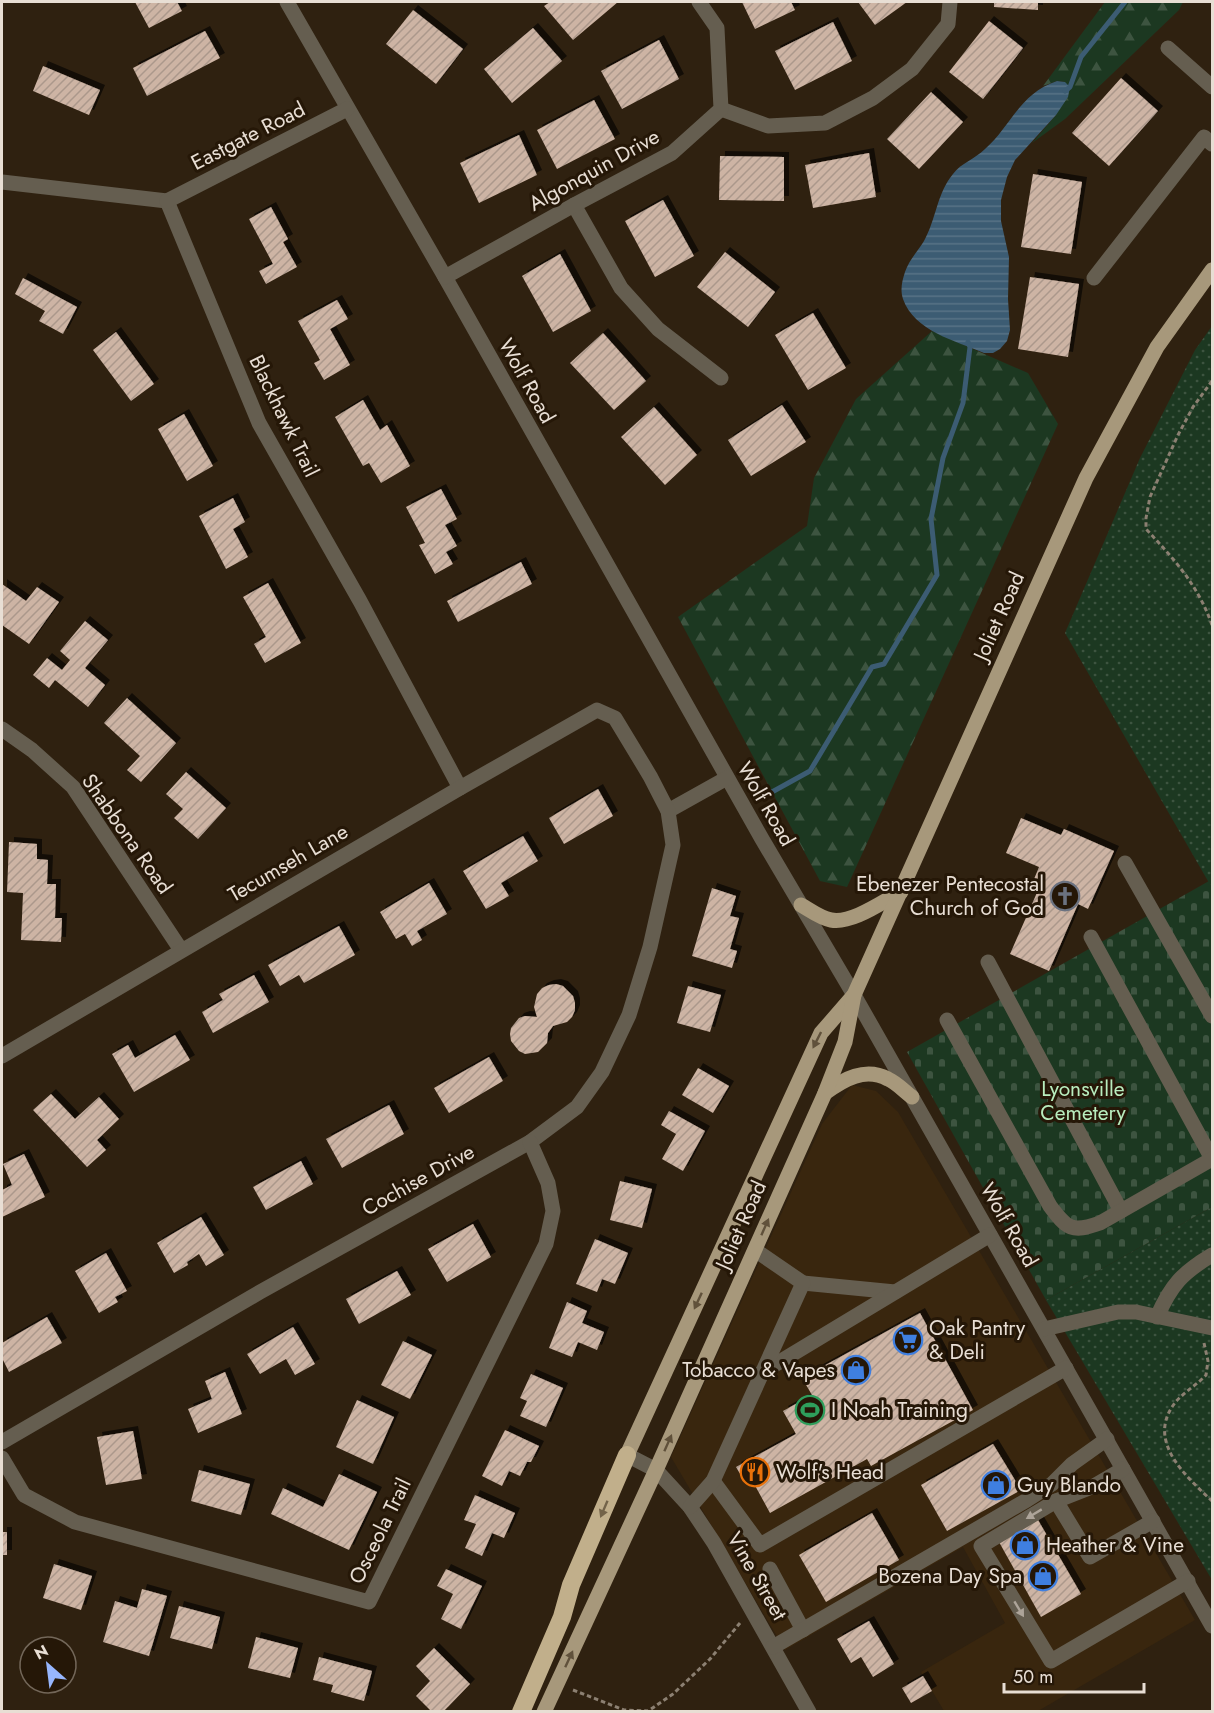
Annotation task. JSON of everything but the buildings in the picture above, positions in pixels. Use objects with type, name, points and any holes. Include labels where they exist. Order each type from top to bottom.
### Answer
[{"type":"highway","name":"Joliet Road","points":[[520,1712],[562,1617],[571,1585],[627,1455]]},
{"type":"highway","points":[[511,1712],[566,1584],[571,1585]]},
{"type":"main road","name":"Joliet Road","points":[[544,1712],[656,1470],[825,1093],[845,1042],[854,995],[1086,478],[1156,347],[1212,270]]},
{"type":"main road","points":[[801,905],[831,920],[848,918],[867,911],[901,892]]},
{"type":"main road","name":"Joliet Road","points":[[627,1455],[821,1033],[854,995]]},
{"type":"main road","points":[[825,1093],[850,1077],[869,1074],[888,1078],[912,1097]]},
{"type":"street","name":"Wolf Road","points":[[286,2],[445,277],[727,778],[854,995],[1212,1626]]},
{"type":"street","points":[[699,2],[717,28],[721,109],[768,126],[825,123],[873,98],[912,69],[948,24],[950,2]]},
{"type":"street","points":[[1168,48],[1212,87]]},
{"type":"street","name":"Eastgate Road","points":[[166,201],[348,109]]},
{"type":"street","name":"Algonquin Drive","points":[[445,277],[672,153],[721,109]]},
{"type":"street","points":[[1094,278],[1210,136]]},
{"type":"street","points":[[2,182],[166,201]]},
{"type":"street","name":"Blackhawk Trail","points":[[166,201],[259,423],[360,601],[460,788]]},
{"type":"street","points":[[574,205],[621,288],[658,329],[721,378]]},
{"type":"street","name":"Tecumseh Lane","points":[[2,1056],[597,710]]},
{"type":"street","name":"Cochise Drive","points":[[2,1442],[260,1292],[530,1142],[577,1107],[602,1072],[629,1015],[650,947],[673,845],[668,811],[650,776],[615,718],[597,710]]},
{"type":"street","name":"Shabbona Road","points":[[2,729],[32,750],[73,788],[181,950]]},
{"type":"street","points":[[668,811],[727,778]]},
{"type":"street","points":[[1125,863],[1212,1016]]},
{"type":"street","points":[[947,1020],[1050,1206],[1066,1225],[1085,1228],[1100,1223],[1212,1159],[1091,937]]},
{"type":"street","points":[[988,962],[1121,1211]]},
{"type":"street","name":"Osceola Trail","points":[[2,1458],[24,1495],[75,1522],[369,1602],[546,1244],[553,1211],[548,1183],[530,1142]]},
{"type":"street","points":[[761,1373],[990,1235]]},
{"type":"street","points":[[755,1251],[803,1283],[895,1292]]},
{"type":"street","points":[[1157,1317],[1167,1294],[1179,1279],[1212,1256]]},
{"type":"street","points":[[690,1508],[713,1481],[803,1283]]},
{"type":"street","points":[[1044,1329],[1118,1312],[1136,1312],[1208,1327]]},
{"type":"street","points":[[713,1481],[760,1545],[1066,1368]]},
{"type":"street","points":[[773,1647],[1028,1500],[1052,1484],[1072,1464],[1107,1439]]},
{"type":"street","points":[[627,1455],[656,1470]]},
{"type":"street","points":[[1124,1469],[1094,1486],[1056,1501],[981,1546],[1051,1661],[1188,1581]]},
{"type":"street","name":"Vine Street","points":[[656,1470],[690,1508],[714,1543],[809,1712]]},
{"type":"street","points":[[1056,1501],[1090,1557],[1153,1521]]},
{"type":"street","points":[[770,1569],[803,1630]]},
{"type":"path","points":[[1212,381],[1193,407],[1178,435],[1150,497],[1146,518],[1146,529],[1194,585],[1212,625]]},
{"type":"path","points":[[1208,1327],[1206,1376],[1172,1407],[1167,1417],[1164,1437],[1180,1469],[1212,1501]]},
{"type":"path","points":[[557,1684],[624,1710],[648,1711],[673,1694],[710,1659],[752,1609]]},
{"type":"shaded area","points":[[852,1085],[876,1091],[898,1112],[1195,1620],[1038,1711],[944,1711],[921,1672],[1005,1623],[963,1547],[785,1650],[671,1457],[822,1124]]},
{"type":"green space","points":[[1105,2],[1183,2],[1179,10],[1065,119],[1032,143],[1056,115],[1065,82],[1057,81],[1043,86]]},
{"type":"green space","points":[[1212,326],[1212,888],[1065,633],[1140,458],[1195,350]]},
{"type":"green space","points":[[932,331],[1028,373],[1058,424],[847,887],[820,881],[678,617],[807,526],[814,478],[856,399]]},
{"type":"green space","name":"Lyonsville Cemetery","points":[[1209,881],[1212,888],[1212,1207],[1046,1300],[907,1052]]},
{"type":"green space","points":[[1212,1207],[1212,1580],[1046,1300]]},
{"type":"water","points":[[1057,81],[1065,82],[1070,87],[1068,97],[1056,115],[1015,160],[1007,177],[1001,200],[1001,221],[1009,257],[1010,330],[1007,341],[1000,349],[993,353],[984,353],[937,334],[916,319],[908,310],[903,299],[903,279],[909,264],[928,233],[943,190],[953,174],[994,140],[1025,102],[1044,87]]},
{"type":"waterway","points":[[1065,91],[1070,87],[1081,57],[1125,2]]},
{"type":"waterway","points":[[772,792],[810,771],[872,667],[884,664],[937,575],[931,519],[943,458],[963,403],[970,347],[968,342]]},
{"type":"place","name":"Ebenezer Pentecostal Church of God","points":[[1065,896]]},
{"type":"place","name":"Oak Pantry & Deli","points":[[908,1340]]},
{"type":"place","name":"Tobacco & Vapes","points":[[856,1370]]},
{"type":"place","name":"I Noah Training","points":[[810,1410]]},
{"type":"place","name":"Wolf's Head","points":[[755,1472]]},
{"type":"place","name":"Guy Blando","points":[[996,1485]]},
{"type":"place","name":"Heather & Vine","points":[[1025,1545]]},
{"type":"place","name":"Bozena Day Spa","points":[[1043,1576]]}]
